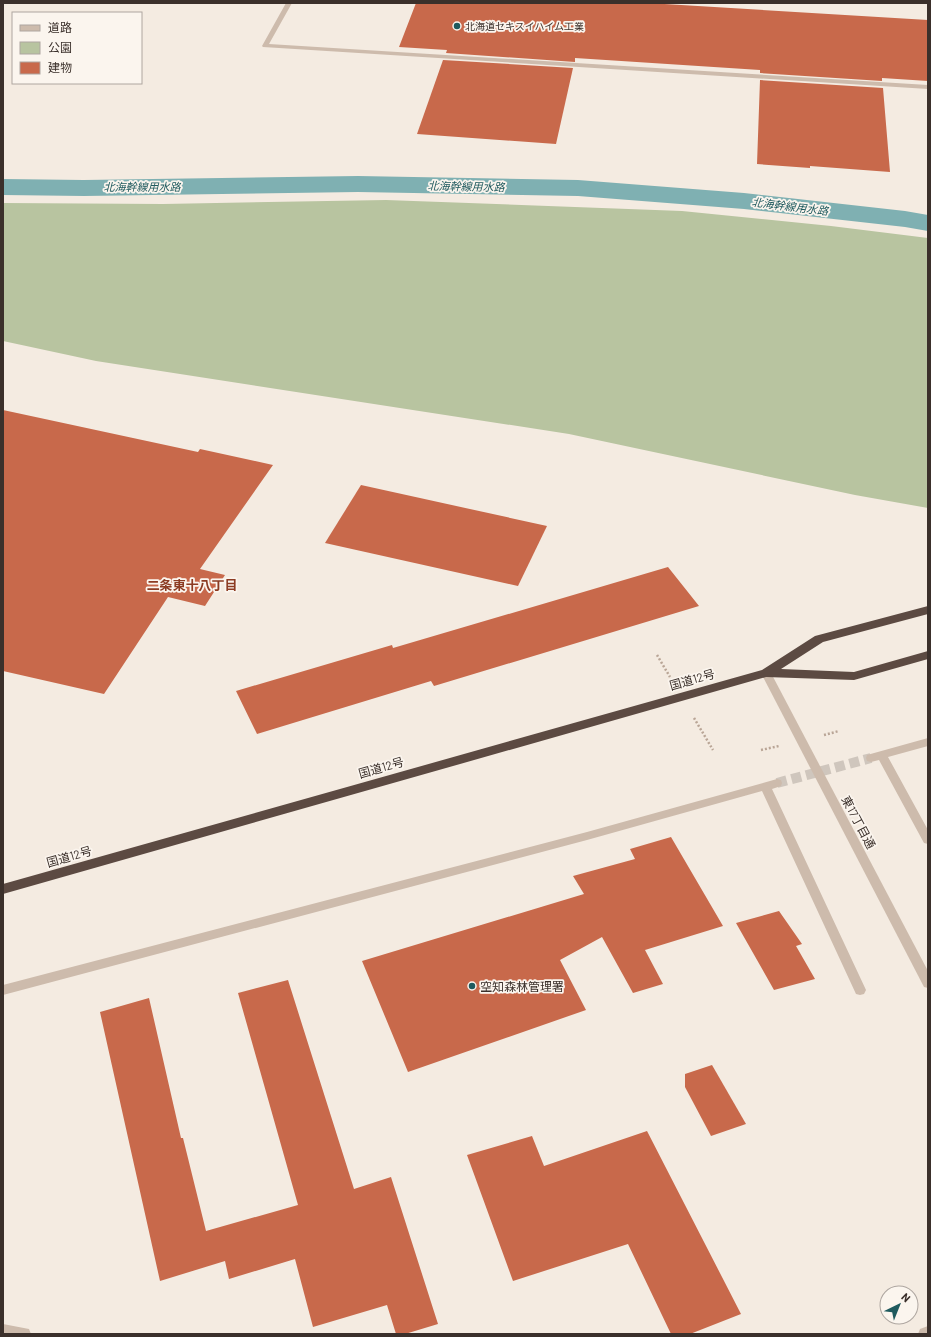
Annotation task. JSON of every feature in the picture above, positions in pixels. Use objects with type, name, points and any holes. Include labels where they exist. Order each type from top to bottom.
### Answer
[{"type":"highway","name":"国道12号","points":[[3,889],[766,673],[819,639],[928,610]]},
{"type":"highway","name":"国道12号","points":[[766,673],[854,676],[928,655]]},
{"type":"street","points":[[289,3],[265,46],[928,87]]},
{"type":"street","name":"東17丁目通","points":[[766,673],[928,983]]},
{"type":"street","points":[[928,742],[876,756],[928,840]]},
{"type":"street","points":[[3,990],[587,836],[777,783]]},
{"type":"street","points":[[765,786],[860,990]]},
{"type":"street","points":[[3,1331],[24,1334]]},
{"type":"street","points":[[924,1334],[928,1333]]},
{"type":"green space","points":[[386,200],[682,211],[831,226],[928,238],[928,508],[855,495],[569,434],[96,361],[3,341],[3,203],[163,204]]},
{"type":"building","points":[[416,3],[648,3],[928,20],[928,81],[882,78],[882,81],[760,73],[760,70],[575,58],[575,62],[446,53],[447,50],[399,47]]},
{"type":"building","points":[[443,60],[573,68],[556,144],[417,134]]},
{"type":"building","points":[[760,80],[883,88],[890,172],[757,164]]},
{"type":"building","points":[[3,410],[198,452],[200,449],[273,465],[200,569],[225,575],[205,606],[168,597],[104,694],[3,671]]},
{"type":"building","points":[[361,485],[547,526],[518,586],[325,543]]},
{"type":"building","points":[[668,567],[699,606],[434,686],[431,681],[257,734],[236,691],[392,645],[393,648]]},
{"type":"building","points":[[671,837],[723,926],[645,950],[663,984],[633,993],[602,937],[560,960],[586,1010],[408,1072],[362,961],[584,894],[573,876],[635,859],[630,849]]},
{"type":"building","points":[[779,911],[802,944],[796,946],[815,979],[774,990],[736,923]]},
{"type":"building","points":[[288,980],[354,1189],[391,1177],[438,1324],[405,1334],[396,1334],[387,1305],[313,1327],[295,1259],[229,1279],[225,1261],[160,1281],[100,1012],[149,998],[181,1138],[183,1138],[206,1231],[298,1205],[238,993]]},
{"type":"building","points":[[712,1065],[746,1124],[711,1136],[685,1087],[685,1074]]},
{"type":"building","points":[[647,1131],[741,1314],[690,1334],[671,1334],[628,1244],[513,1281],[467,1155],[532,1136],[544,1166]]},
{"type":"waterway","name":"北海幹線用水路","points":[[3,187],[84,188],[358,184],[578,188],[744,201],[905,219],[928,223]]},
{"type":"tunnel","points":[[777,783],[871,758]]},
{"type":"place","name":"北海道セキスイハイム工業","points":[[457,26]]},
{"type":"place","name":"空知森林管理署","points":[[472,986]]},
{"type":"district","name":"二条東十八丁目","points":[[192,585]]}]
